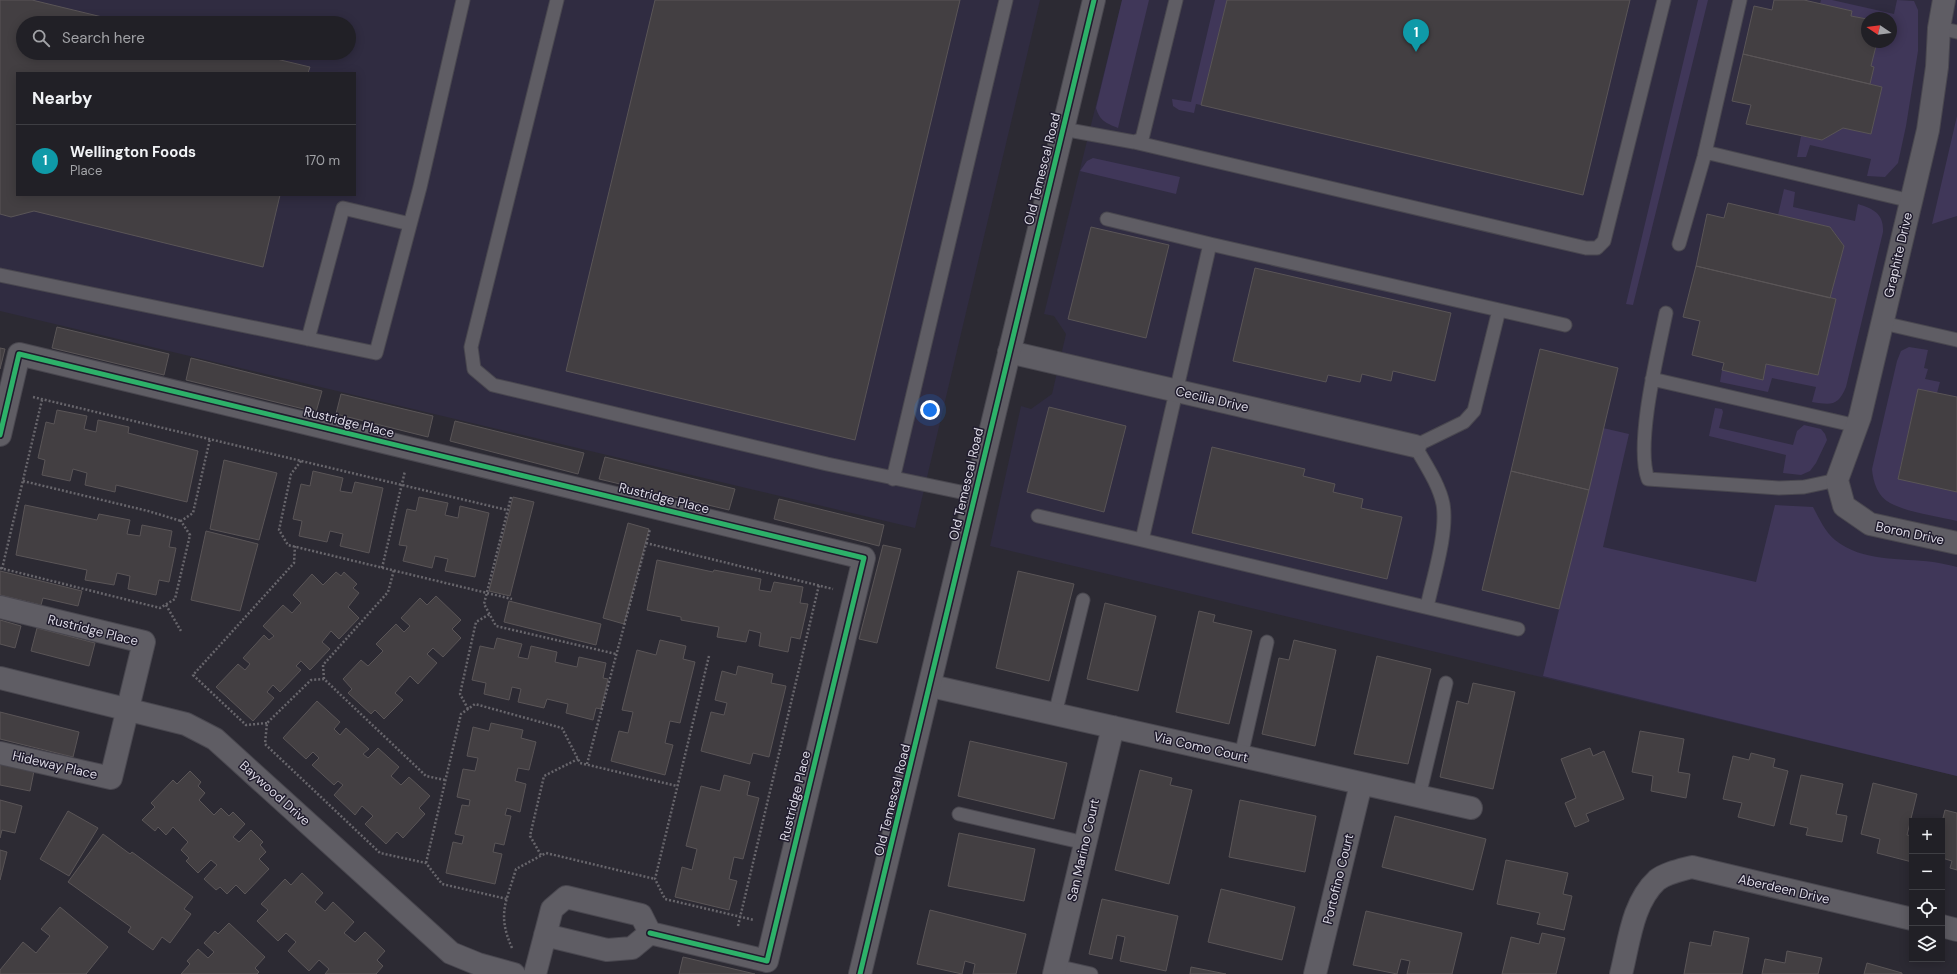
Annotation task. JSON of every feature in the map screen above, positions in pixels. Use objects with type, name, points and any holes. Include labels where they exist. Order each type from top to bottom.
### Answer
[{"type":"street","name":"Old Temescal Road","points":[[860,974],[931,686],[975,495],[1094,0]]},
{"type":"street","name":"Graphite Drive","points":[[1837,480],[1857,426],[1883,323],[1928,130],[1937,67],[1948,30],[1944,0]]},
{"type":"street","name":"Cecilia Drive","points":[[1009,352],[1415,446]]},
{"type":"street","name":"Rustridge Place","points":[[0,435],[20,354],[864,558],[767,961],[650,933]]},
{"type":"street","name":"Boron Drive","points":[[1837,480],[1844,506],[1870,524],[1957,543]]},
{"type":"street","name":"Rustridge Place","points":[[0,607],[144,642],[128,709]]},
{"type":"street","name":"Baywood Drive","points":[[0,678],[186,724],[216,739],[451,953],[478,964],[514,974]]},
{"type":"street","name":"Via Como Court","points":[[931,686],[1471,808]]},
{"type":"street","name":"Hideway Place","points":[[0,753],[111,778],[128,709]]},
{"type":"street","name":"San Marino Court","points":[[1055,970],[1113,727]]},
{"type":"street","name":"Portofino Court","points":[[1316,974],[1361,784]]},
{"type":"street","name":"Aberdeen Drive","points":[[1621,974],[1634,918],[1642,898],[1658,880],[1676,871],[1692,867],[1909,918]]},
{"type":"street","points":[[535,974],[545,935],[552,909],[566,897],[641,915],[650,933],[632,948],[607,950],[545,935]]},
{"type":"street","points":[[1945,927],[1957,930]]},
{"type":"lane","points":[[0,275],[376,353],[410,224],[463,0]]},
{"type":"lane","points":[[557,0],[471,348],[474,368],[493,385],[894,479],[975,495]]},
{"type":"lane","points":[[894,479],[1006,0]]},
{"type":"lane","points":[[1134,142],[1142,139],[1146,127],[1176,0]]},
{"type":"lane","points":[[1063,129],[1134,142],[1586,248],[1597,248],[1604,241],[1664,0]]},
{"type":"lane","points":[[1679,244],[1705,152],[1740,0]]},
{"type":"lane","points":[[1705,152],[1911,201]]},
{"type":"lane","points":[[308,339],[343,208],[410,224]]},
{"type":"lane","points":[[1107,219],[1565,325]]},
{"type":"lane","points":[[1142,540],[1210,244]]},
{"type":"lane","points":[[1427,607],[1442,536],[1443,504],[1436,486],[1415,446],[1464,422],[1474,411],[1499,310]]},
{"type":"lane","points":[[1666,313],[1652,379],[1645,437],[1645,470],[1648,479],[1779,488],[1804,487],[1837,480]]},
{"type":"lane","points":[[1883,323],[1957,340]]},
{"type":"lane","points":[[1652,379],[1857,426]]},
{"type":"lane","points":[[1038,516],[1518,629]]},
{"type":"lane","points":[[1054,714],[1083,600]]},
{"type":"lane","points":[[1241,756],[1267,642]]},
{"type":"lane","points":[[1419,796],[1446,683]]},
{"type":"lane","points":[[959,814],[1085,843]]},
{"type":"lane","points":[[1055,970],[1092,974]]},
{"type":"path","points":[[28,396],[507,510]]},
{"type":"path","points":[[23,481],[148,511],[181,522],[190,535],[175,599],[160,608],[1,568],[42,400]]},
{"type":"path","points":[[181,522],[193,513],[210,439]]},
{"type":"path","points":[[301,461],[291,474],[279,530],[288,545],[512,599]]},
{"type":"path","points":[[382,568],[405,470]]},
{"type":"path","points":[[512,492],[484,604],[496,626],[616,654]]},
{"type":"path","points":[[587,764],[650,528]]},
{"type":"path","points":[[646,543],[834,589]]},
{"type":"path","points":[[295,546],[294,563],[194,674],[246,725],[267,723],[311,680],[324,679]]},
{"type":"path","points":[[394,570],[388,592],[323,665],[324,679],[426,776],[445,780]]},
{"type":"path","points":[[738,926],[819,585]]},
{"type":"path","points":[[166,604],[181,631]]},
{"type":"path","points":[[468,709],[460,694],[476,622],[490,614]]},
{"type":"path","points":[[709,656],[655,879],[664,899],[755,920]]},
{"type":"path","points":[[426,863],[461,714],[475,704],[562,728],[580,762],[678,786]]},
{"type":"path","points":[[267,723],[265,744],[380,853],[426,863],[442,884],[507,899]]},
{"type":"path","points":[[541,855],[530,836],[544,776],[578,759]]},
{"type":"path","points":[[512,948],[503,923],[503,912],[516,869],[541,855],[546,853],[655,879]]},
{"type":"shaded area","points":[[0,0],[1040,0],[915,528],[0,311]]},
{"type":"shaded area","points":[[1122,0],[1957,0],[1957,776],[990,546],[1021,406],[1031,409],[1052,394],[1066,334],[1054,316],[1044,314]]},
{"type":"shaded area","points":[[1122,0],[1149,0],[1118,128],[1104,121],[1099,116],[1096,108]]},
{"type":"shaded area","points":[[1215,0],[1227,0],[1201,105],[1196,104],[1194,113],[1179,110],[1173,106],[1172,99],[1191,102]]},
{"type":"shaded area","points":[[1698,0],[1708,0],[1633,305],[1626,304]]},
{"type":"shaded area","points":[[1821,0],[1832,0],[1885,12],[1861,12],[1861,18],[1851,16],[1852,11],[1820,4]]},
{"type":"shaded area","points":[[1897,0],[1914,1],[1918,10],[1918,51],[1906,126],[1898,163],[1885,177],[1867,176],[1871,159],[1810,145],[1806,157],[1797,157],[1801,136],[1822,140],[1843,128],[1871,134],[1882,87],[1870,84],[1874,67],[1871,66],[1876,48],[1897,48],[1897,12],[1894,12]]},
{"type":"shaded area","points":[[1957,116],[1957,216],[1932,224]]},
{"type":"shaded area","points":[[1093,158],[1180,177],[1176,194],[1080,171],[1087,161]]},
{"type":"shaded area","points":[[1784,189],[1795,192],[1793,207],[1855,221],[1858,204],[1873,210],[1882,221],[1883,232],[1846,387],[1840,398],[1834,403],[1825,404],[1812,402],[1816,387],[1772,378],[1768,392],[1720,382],[1722,370],[1763,380],[1766,364],[1818,375],[1836,299],[1830,298],[1844,246],[1830,227],[1778,215]]},
{"type":"shaded area","points":[[1909,347],[1928,350],[1924,368],[1928,369],[1925,379],[1940,382],[1937,393],[1918,389],[1898,478],[1957,492],[1957,521],[1914,512],[1890,503],[1879,493],[1874,479],[1872,469],[1897,361],[1901,351]]},
{"type":"shaded area","points":[[1715,408],[1722,409],[1723,412],[1719,428],[1793,445],[1797,431],[1804,425],[1821,429],[1827,440],[1816,463],[1810,471],[1801,475],[1783,473],[1786,455],[1709,436]]},
{"type":"shaded area","points":[[1603,428],[1629,434],[1603,547],[1756,582],[1775,505],[1813,507],[1822,525],[1831,537],[1857,552],[1882,558],[1942,563],[1957,567],[1957,776],[1543,676]]},
{"type":"building","points":[[0,0],[32,0],[98,16],[16,16],[16,60],[280,60],[310,67],[308,72],[16,72],[16,196],[280,196],[263,267],[34,211],[11,217],[0,214]]},
{"type":"building","points":[[655,0],[960,0],[855,440],[566,371]]},
{"type":"building","points":[[1227,0],[1630,0],[1583,195],[1201,105]]},
{"type":"building","points":[[1774,0],[1804,0],[1852,11],[1851,16],[1861,18],[1861,48],[1876,48],[1871,66],[1874,67],[1870,84],[1743,54],[1754,6],[1772,10]]},
{"type":"building","points":[[1743,54],[1882,87],[1871,134],[1843,128],[1822,140],[1746,124],[1751,105],[1732,101]]},
{"type":"building","points":[[1728,203],[1830,227],[1844,246],[1830,298],[1696,266],[1707,214],[1724,218]]},
{"type":"building","points":[[1091,227],[1169,245],[1146,338],[1068,319]]},
{"type":"building","points":[[1696,266],[1836,299],[1818,375],[1766,364],[1763,380],[1722,370],[1724,363],[1692,355],[1700,321],[1683,317]]},
{"type":"building","points":[[1255,268],[1451,313],[1435,381],[1393,371],[1391,381],[1362,374],[1360,382],[1328,375],[1326,382],[1233,361]]},
{"type":"building","points":[[57,327],[169,354],[164,375],[52,348]]},
{"type":"building","points":[[0,348],[5,349],[0,369]]},
{"type":"building","points":[[1540,349],[1618,368],[1589,490],[1511,471]]},
{"type":"building","points":[[191,358],[322,391],[316,412],[186,380]]},
{"type":"building","points":[[1918,389],[1957,397],[1957,492],[1898,479]]},
{"type":"building","points":[[341,394],[433,416],[428,437],[336,414]]},
{"type":"building","points":[[1049,407],[1126,426],[1104,512],[1027,492]]},
{"type":"building","points":[[57,410],[87,416],[84,429],[96,432],[98,420],[129,427],[128,433],[198,451],[187,502],[116,485],[115,492],[85,485],[87,473],[73,469],[70,481],[42,475],[45,460],[38,458],[46,422],[54,424]]},
{"type":"building","points":[[455,421],[584,453],[578,474],[450,441]]},
{"type":"building","points":[[1212,447],[1305,469],[1303,476],[1335,484],[1333,492],[1363,499],[1361,508],[1402,517],[1387,579],[1192,533]]},
{"type":"building","points":[[605,457],[735,489],[729,510],[599,479]]},
{"type":"building","points":[[224,460],[277,473],[259,540],[210,529]]},
{"type":"building","points":[[313,471],[343,478],[340,491],[352,493],[355,482],[383,488],[369,553],[340,546],[343,534],[330,531],[327,542],[299,536],[302,521],[293,519],[301,484],[310,486]]},
{"type":"building","points":[[1511,471],[1589,490],[1559,609],[1482,590]]},
{"type":"building","points":[[419,497],[448,503],[445,515],[458,518],[460,506],[489,513],[475,577],[445,571],[448,559],[435,556],[432,568],[403,561],[407,546],[399,545],[407,509],[416,511]]},
{"type":"building","points":[[513,497],[534,502],[510,596],[489,591]]},
{"type":"building","points":[[779,499],[884,525],[879,546],[774,519]]},
{"type":"building","points":[[25,505],[97,520],[99,514],[130,520],[127,534],[140,536],[142,525],[172,531],[169,547],[176,548],[169,582],[159,580],[156,595],[128,589],[130,576],[117,573],[114,585],[85,580],[87,570],[16,555]]},
{"type":"building","points":[[628,523],[649,529],[624,624],[603,618]]},
{"type":"building","points":[[206,531],[258,544],[240,611],[191,600]]},
{"type":"building","points":[[883,545],[901,549],[877,643],[859,639]]},
{"type":"building","points":[[657,560],[713,572],[714,570],[761,579],[759,590],[771,592],[774,582],[803,587],[800,603],[808,604],[800,639],[791,637],[788,652],[759,646],[761,633],[749,630],[746,642],[717,637],[719,627],[681,620],[681,617],[647,610]]},
{"type":"building","points":[[0,571],[82,591],[78,606],[43,598],[41,605],[0,595]]},
{"type":"building","points":[[1018,571],[1074,584],[1049,681],[996,668]]},
{"type":"building","points":[[336,572],[341,576],[344,572],[357,584],[353,588],[359,593],[348,607],[359,618],[339,639],[331,631],[322,642],[330,649],[310,670],[301,661],[296,666],[301,670],[280,692],[273,685],[267,692],[274,698],[253,721],[216,687],[238,664],[245,670],[250,664],[243,658],[264,635],[269,640],[274,636],[263,626],[283,605],[292,613],[301,603],[293,595],[312,574],[323,585]]},
{"type":"building","points":[[436,596],[461,620],[452,629],[461,638],[443,657],[433,648],[427,654],[437,663],[418,684],[410,676],[395,693],[403,700],[384,719],[375,710],[371,714],[348,693],[352,689],[343,679],[361,660],[368,666],[383,651],[376,644],[396,624],[404,632],[410,626],[401,618],[420,598],[427,605]]},
{"type":"building","points":[[509,601],[601,624],[596,645],[504,622]]},
{"type":"building","points":[[1105,603],[1156,616],[1138,691],[1087,679]]},
{"type":"building","points":[[1199,611],[1215,615],[1213,622],[1252,631],[1229,724],[1176,712]]},
{"type":"building","points":[[0,620],[21,626],[15,648],[0,644]]},
{"type":"building","points":[[37,628],[95,643],[89,666],[31,651]]},
{"type":"building","points":[[497,638],[522,644],[518,657],[528,659],[531,646],[557,652],[555,662],[577,667],[579,657],[606,663],[603,678],[608,679],[601,709],[596,708],[593,720],[566,713],[568,704],[547,699],[544,708],[518,702],[521,689],[512,687],[509,700],[484,694],[486,683],[472,680],[480,646],[494,649]]},
{"type":"building","points":[[660,640],[686,646],[683,659],[695,662],[680,723],[670,721],[665,743],[673,745],[665,775],[611,761],[619,731],[628,733],[633,712],[622,710],[637,650],[656,655]]},
{"type":"building","points":[[1294,640],[1336,650],[1315,746],[1262,734],[1279,658],[1289,660]]},
{"type":"building","points":[[1377,656],[1431,669],[1408,764],[1354,754]]},
{"type":"building","points":[[738,666],[773,674],[771,683],[786,686],[769,757],[753,753],[750,764],[701,751],[711,712],[724,715],[727,703],[715,700],[722,671],[736,675]]},
{"type":"building","points":[[1473,683],[1515,692],[1493,789],[1440,777],[1457,701],[1468,704]]},
{"type":"building","points":[[317,701],[340,722],[334,729],[340,735],[346,728],[369,749],[363,754],[368,758],[378,748],[399,767],[391,776],[401,785],[409,777],[430,796],[419,808],[425,814],[403,838],[397,832],[386,844],[365,824],[373,816],[362,806],[355,815],[334,795],[343,785],[338,781],[334,785],[312,765],[319,758],[313,752],[306,759],[283,738]]},
{"type":"building","points":[[0,712],[79,732],[73,757],[0,739]]},
{"type":"building","points":[[491,723],[523,730],[521,738],[536,742],[529,770],[518,768],[515,781],[526,784],[520,812],[507,808],[505,815],[511,816],[504,845],[495,843],[493,852],[502,854],[495,884],[446,873],[453,842],[462,844],[464,836],[455,834],[462,805],[469,806],[470,800],[457,797],[463,769],[475,771],[478,758],[467,756],[473,727],[489,731]]},
{"type":"building","points":[[1640,731],[1684,739],[1678,772],[1690,774],[1686,798],[1651,791],[1653,776],[1632,772]]},
{"type":"building","points":[[970,741],[1067,763],[1054,819],[958,796]]},
{"type":"building","points":[[1590,748],[1593,756],[1604,751],[1624,799],[1586,814],[1589,821],[1575,827],[1565,803],[1576,798],[1561,759]]},
{"type":"building","points":[[1751,753],[1775,759],[1773,767],[1788,771],[1774,826],[1738,817],[1742,803],[1723,799],[1733,756],[1749,760]]},
{"type":"building","points":[[0,763],[34,771],[30,791],[0,785]]},
{"type":"building","points":[[1140,770],[1172,778],[1170,785],[1192,790],[1169,884],[1115,870]]},
{"type":"building","points":[[190,771],[201,782],[198,786],[205,793],[199,800],[214,815],[221,808],[229,816],[233,812],[245,824],[233,837],[239,842],[251,830],[263,842],[260,845],[266,852],[259,859],[269,869],[245,894],[236,885],[227,894],[220,887],[216,890],[204,879],[217,865],[211,860],[198,873],[186,861],[189,858],[181,850],[188,842],[173,827],[166,835],[158,827],[155,831],[142,820],[155,807],[151,803],[173,780],[177,784]]},
{"type":"building","points":[[724,775],[750,782],[747,795],[759,798],[743,859],[734,857],[729,879],[737,881],[729,910],[675,897],[682,867],[692,870],[697,849],[686,846],[701,786],[720,791]]},
{"type":"building","points":[[1801,775],[1843,784],[1836,814],[1847,816],[1842,842],[1806,835],[1808,828],[1790,824]]},
{"type":"building","points":[[1873,783],[1917,794],[1911,818],[1909,818],[1907,835],[1909,835],[1909,861],[1877,853],[1880,839],[1861,834]]},
{"type":"building","points":[[0,800],[22,806],[15,833],[2,830],[0,838]]},
{"type":"building","points":[[1240,800],[1316,816],[1305,872],[1229,857]]},
{"type":"building","points":[[1945,810],[1957,813],[1957,870],[1950,868],[1952,861],[1945,859],[1945,818],[1943,818]]},
{"type":"building","points":[[68,811],[98,828],[69,876],[40,859]]},
{"type":"building","points":[[1395,816],[1486,839],[1473,890],[1382,867]]},
{"type":"building","points":[[959,833],[1035,849],[1024,901],[948,886]]},
{"type":"building","points":[[103,834],[130,854],[132,852],[193,897],[184,909],[191,914],[170,943],[162,937],[153,950],[128,932],[131,927],[68,882]]},
{"type":"building","points":[[0,850],[7,852],[0,880]]},
{"type":"building","points":[[1506,860],[1568,873],[1563,894],[1572,896],[1564,930],[1537,924],[1540,913],[1497,904]]},
{"type":"building","points":[[302,873],[323,893],[315,902],[325,911],[333,902],[354,922],[344,933],[355,942],[365,932],[385,951],[377,960],[383,966],[376,974],[325,974],[329,969],[319,960],[309,971],[288,951],[296,942],[286,933],[278,941],[257,921],[268,910],[261,904],[285,879],[291,885]]},
{"type":"building","points":[[1221,889],[1295,907],[1282,960],[1208,942]]},
{"type":"building","points":[[1102,899],[1178,916],[1166,971],[1120,961],[1125,937],[1117,935],[1112,959],[1089,954]]},
{"type":"building","points":[[60,907],[108,947],[86,974],[0,974],[0,970],[23,942],[36,953],[50,936],[41,929]]},
{"type":"building","points":[[930,910],[1026,934],[1016,974],[973,974],[975,964],[965,961],[962,974],[917,964]]},
{"type":"building","points":[[1366,911],[1462,933],[1452,974],[1407,974],[1410,961],[1401,959],[1397,974],[1353,965]]},
{"type":"building","points":[[229,923],[265,957],[255,968],[259,972],[257,974],[181,974],[190,964],[187,961],[198,949],[208,958],[214,952],[204,943],[215,931],[218,934]]},
{"type":"building","points":[[1714,931],[1749,938],[1742,974],[1684,974],[1690,942],[1711,946]]},
{"type":"building","points":[[1542,933],[1565,938],[1556,974],[1502,974],[1511,937],[1539,944]]},
{"type":"building","points":[[1787,951],[1822,958],[1818,974],[1762,974],[1765,959],[1785,963]]},
{"type":"building","points":[[683,957],[755,974],[679,974]]},
{"type":"building","points":[[1867,963],[1902,973],[1902,974],[1864,974]]},
{"type":"building","points":[[1191,967],[1226,974],[1190,974]]},
{"type":"cycle path","points":[[860,974],[1094,0]]},
{"type":"cycle path","points":[[0,435],[19,354],[864,558],[767,961],[650,933]]},
{"type":"place","name":"Wellington Foods","points":[[1416,52]]}]
